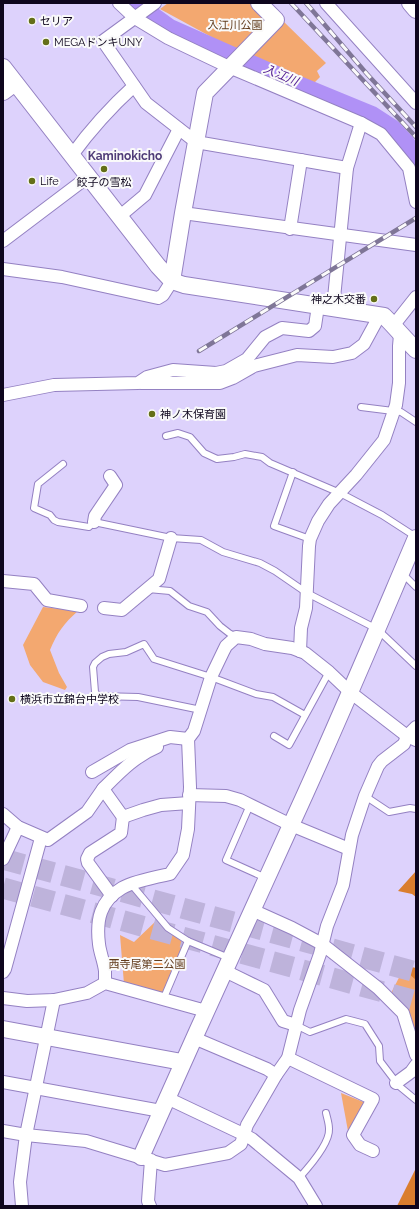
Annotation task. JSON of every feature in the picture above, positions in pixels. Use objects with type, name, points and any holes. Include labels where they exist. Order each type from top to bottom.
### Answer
[{"type":"street","points":[[120,3],[137,17],[168,38],[361,123],[381,134],[409,168],[416,202]]},
{"type":"street","points":[[3,269],[62,277],[158,298],[163,295],[170,285],[205,93],[276,20],[259,3]]},
{"type":"street","points":[[326,3],[416,103]]},
{"type":"street","points":[[410,3],[416,10]]},
{"type":"street","points":[[152,4],[137,17],[103,41],[146,103],[196,142],[347,168]]},
{"type":"street","points":[[3,67],[7,86],[85,179],[170,285]]},
{"type":"street","points":[[7,86],[72,155],[85,179],[120,216],[158,266],[170,285]]},
{"type":"street","points":[[72,155],[112,106],[134,86]]},
{"type":"street","points":[[138,383],[147,377],[173,370],[216,374],[226,371],[247,359],[265,337],[282,328],[309,331],[315,326],[323,309],[340,236],[347,168],[361,123]]},
{"type":"street","points":[[120,216],[145,195],[179,129]]},
{"type":"street","points":[[290,229],[301,160]]},
{"type":"street","points":[[3,241],[85,179]]},
{"type":"street","points":[[182,213],[340,236],[416,245]]},
{"type":"street","points":[[170,285],[184,285],[377,318],[397,330],[416,350]]},
{"type":"street","points":[[300,651],[306,608],[310,539],[318,521],[329,504],[356,475],[384,440],[396,405],[399,383],[399,346],[397,330],[416,297]]},
{"type":"street","points":[[3,395],[54,385],[220,382],[233,378],[254,366],[297,355],[333,357],[352,353],[364,344],[377,318]]},
{"type":"street","points":[[94,522],[95,516],[116,485],[110,476]]},
{"type":"street","points":[[150,1206],[148,1201],[146,1159],[164,1104],[291,825],[416,537]]},
{"type":"street","points":[[104,608],[125,614],[147,589],[159,579],[171,538]]},
{"type":"street","points":[[3,581],[34,584],[47,600],[81,606]]},
{"type":"street","points":[[105,984],[105,972],[99,946],[98,932],[99,920],[104,905],[122,888],[131,884],[170,874],[183,855],[186,842],[189,799],[188,740],[194,731],[211,677],[226,646],[236,637],[251,639],[265,644],[292,648],[305,653],[329,672],[350,692],[412,738]]},
{"type":"street","points":[[3,1131],[26,1135],[86,1141],[165,1165],[228,1153],[241,1144],[247,1125],[276,1075],[288,1058],[296,1025],[327,926],[343,885],[352,834],[365,796],[378,766],[382,761],[412,738],[416,727]]},
{"type":"street","points":[[92,772],[130,750],[170,737],[188,740]]},
{"type":"street","points":[[3,814],[18,827],[48,840],[87,812],[103,789],[123,769],[142,755],[171,742],[188,740]]},
{"type":"street","points":[[103,789],[123,817],[122,833],[90,853],[87,859],[88,863],[112,896]]},
{"type":"street","points":[[123,817],[161,805],[189,799],[226,796],[240,800],[291,825],[349,850]]},
{"type":"street","points":[[3,859],[18,827]]},
{"type":"street","points":[[3,972],[6,969],[41,838]]},
{"type":"street","points":[[252,910],[292,928],[322,944],[378,988],[402,1013],[416,1055]]},
{"type":"street","points":[[228,965],[264,990],[283,1022],[296,1025]]},
{"type":"street","points":[[3,998],[27,1001],[54,1000],[87,993],[105,984],[206,1011]]},
{"type":"street","points":[[22,1206],[20,1182],[26,1135],[54,1000]]},
{"type":"street","points":[[3,1029],[182,1062]]},
{"type":"street","points":[[194,1038],[267,1069],[276,1075]]},
{"type":"street","points":[[288,1058],[372,1099],[353,1134],[360,1144],[374,1152]]},
{"type":"street","points":[[396,1084],[416,1065]]},
{"type":"street","points":[[3,1082],[36,1088],[164,1104],[244,1134],[299,1178],[316,1206]]},
{"type":"lane","points":[[361,407],[394,410],[401,412],[416,422]]},
{"type":"lane","points":[[166,436],[178,433],[190,437],[204,454],[217,459],[234,458],[245,454],[262,457],[270,463],[340,493],[416,537]]},
{"type":"lane","points":[[63,464],[38,484],[34,508],[50,515],[54,520],[89,527],[94,522],[171,538],[201,540],[222,552],[260,563],[275,571],[307,593],[377,629],[416,666]]},
{"type":"lane","points":[[293,472],[274,526],[310,539]]},
{"type":"lane","points":[[401,572],[416,587]]},
{"type":"lane","points":[[147,589],[170,591],[189,606],[207,612],[220,626],[236,637]]},
{"type":"lane","points":[[201,710],[138,697],[98,696],[95,692],[93,667],[102,657],[109,654],[126,652],[144,644],[154,659],[211,677],[256,694],[273,697],[305,715]]},
{"type":"lane","points":[[274,736],[289,745],[329,672]]},
{"type":"lane","points":[[365,796],[389,812],[410,808],[416,810]]},
{"type":"lane","points":[[250,805],[226,860],[266,878]]},
{"type":"lane","points":[[131,884],[168,928],[228,965]]},
{"type":"lane","points":[[163,1000],[188,941]]},
{"type":"lane","points":[[296,1025],[310,1032],[346,1019],[365,1024],[379,1046],[380,1061],[396,1084],[416,1100]]},
{"type":"lane","points":[[299,1178],[310,1167],[326,1142],[330,1130],[326,1113]]},
{"type":"green space","name":"入江川公園","points":[[168,3],[253,3],[267,19],[239,52],[160,9]]},
{"type":"green space","points":[[283,21],[326,63],[317,71],[320,77],[310,87],[246,57]]},
{"type":"green space","points":[[43,607],[78,611],[61,629],[50,650],[59,673],[67,687],[65,690],[43,682],[30,665],[23,645]]},
{"type":"green space","name":"西寺尾第二公園","points":[[156,921],[184,943],[162,997],[124,984],[120,935],[134,942]]},
{"type":"green space","points":[[404,968],[416,972],[416,1037],[390,995]]},
{"type":"green space","points":[[341,1093],[366,1103],[351,1132],[348,1131]]},
{"type":"shaded area","points":[[416,871],[416,897],[412,894],[398,891]]},
{"type":"shaded area","points":[[398,964],[416,968],[416,980]]},
{"type":"shaded area","points":[[416,1168],[416,1206],[397,1206]]},
{"type":"waterway","name":"入江川","points":[[135,3],[170,28],[299,85],[372,115],[392,128],[406,143],[416,160]]},
{"type":"tunnel","points":[[3,859],[416,972]]},
{"type":"tunnel","points":[[3,888],[416,1001]]},
{"type":"railway","points":[[291,3],[416,137]]},
{"type":"railway","points":[[306,3],[367,74],[416,127]]},
{"type":"railway","points":[[199,351],[416,218]]},
{"type":"place","name":"セリア","points":[[32,21]]},
{"type":"place","name":"MEGAドンキUNY","points":[[46,42]]},
{"type":"place","name":"餃子の雪松","points":[[104,169]]},
{"type":"place","name":"Life","points":[[32,181]]},
{"type":"place","name":"神之木交番","points":[[374,299]]},
{"type":"place","name":"神ノ木保育園","points":[[152,414]]},
{"type":"place","name":"横浜市立錦台中学校","points":[[12,699]]},
{"type":"district","name":"Kaminokicho","points":[[125,156]]}]
